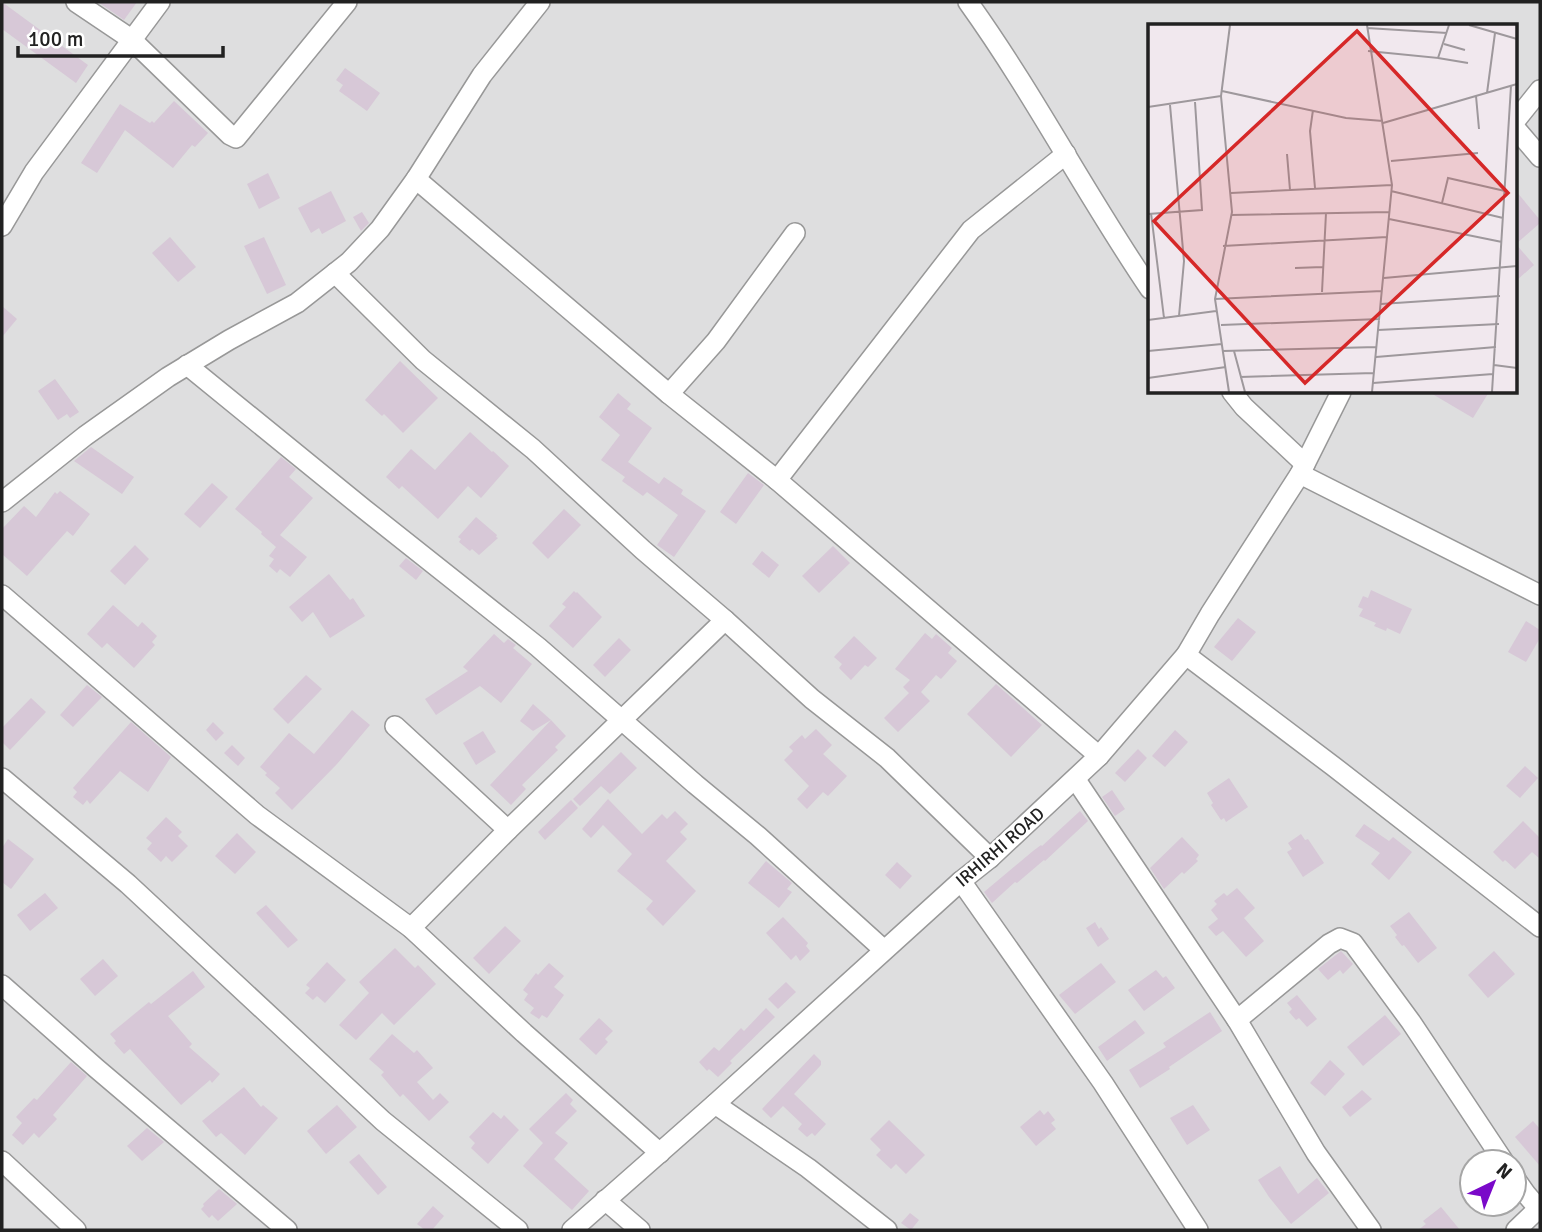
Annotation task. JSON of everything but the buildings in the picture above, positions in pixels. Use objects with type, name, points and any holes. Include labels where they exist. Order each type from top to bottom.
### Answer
[{"type":"street","points":[[76,2],[131,39],[236,138],[347,2]]},
{"type":"street","points":[[2,226],[34,172],[160,2]]},
{"type":"street","points":[[2,502],[85,436],[168,377],[297,303],[349,262],[380,229],[416,179],[482,75],[540,2]]},
{"type":"street","points":[[968,2],[1148,286]]},
{"type":"street","points":[[1518,118],[1540,90]]},
{"type":"street","points":[[1518,131],[1540,157]]},
{"type":"street","points":[[777,480],[971,230],[1066,154]]},
{"type":"street","points":[[416,179],[669,394],[777,480],[1100,756]]},
{"type":"street","points":[[669,394],[716,341],[794,233]]},
{"type":"street","points":[[335,273],[423,360],[533,449],[812,699],[887,758],[990,858]]},
{"type":"street","points":[[187,365],[538,647],[758,836],[884,950]]},
{"type":"street","points":[[1234,394],[1302,469],[1540,595]]},
{"type":"street","name":"IRHIRHI ROAD","points":[[572,1230],[990,858],[1100,756],[1186,655],[1302,469],[1340,394]]},
{"type":"street","points":[[2,596],[257,815],[411,928],[524,1033],[660,1153]]},
{"type":"street","points":[[411,928],[621,719],[725,620]]},
{"type":"street","points":[[1186,655],[1540,927]]},
{"type":"street","points":[[395,726],[508,830]]},
{"type":"street","points":[[2,778],[128,884],[383,1121],[518,1230]]},
{"type":"street","points":[[1076,780],[1237,1020],[1316,1153],[1371,1230]]},
{"type":"street","points":[[961,881],[1103,1083],[1198,1230]]},
{"type":"street","points":[[1237,1020],[1329,944],[1340,938],[1353,943],[1411,1022],[1495,1148]]},
{"type":"street","points":[[2,985],[288,1230]]},
{"type":"street","points":[[715,1104],[808,1168],[887,1230]]},
{"type":"street","points":[[2,1161],[76,1230]]},
{"type":"street","points":[[605,1200],[640,1230]]},
{"type":"street","points":[[1516,1230],[1539,1208]]},
{"type":"shaded area","points":[[2,2],[1540,2],[1540,1230],[2,1230]]}]
